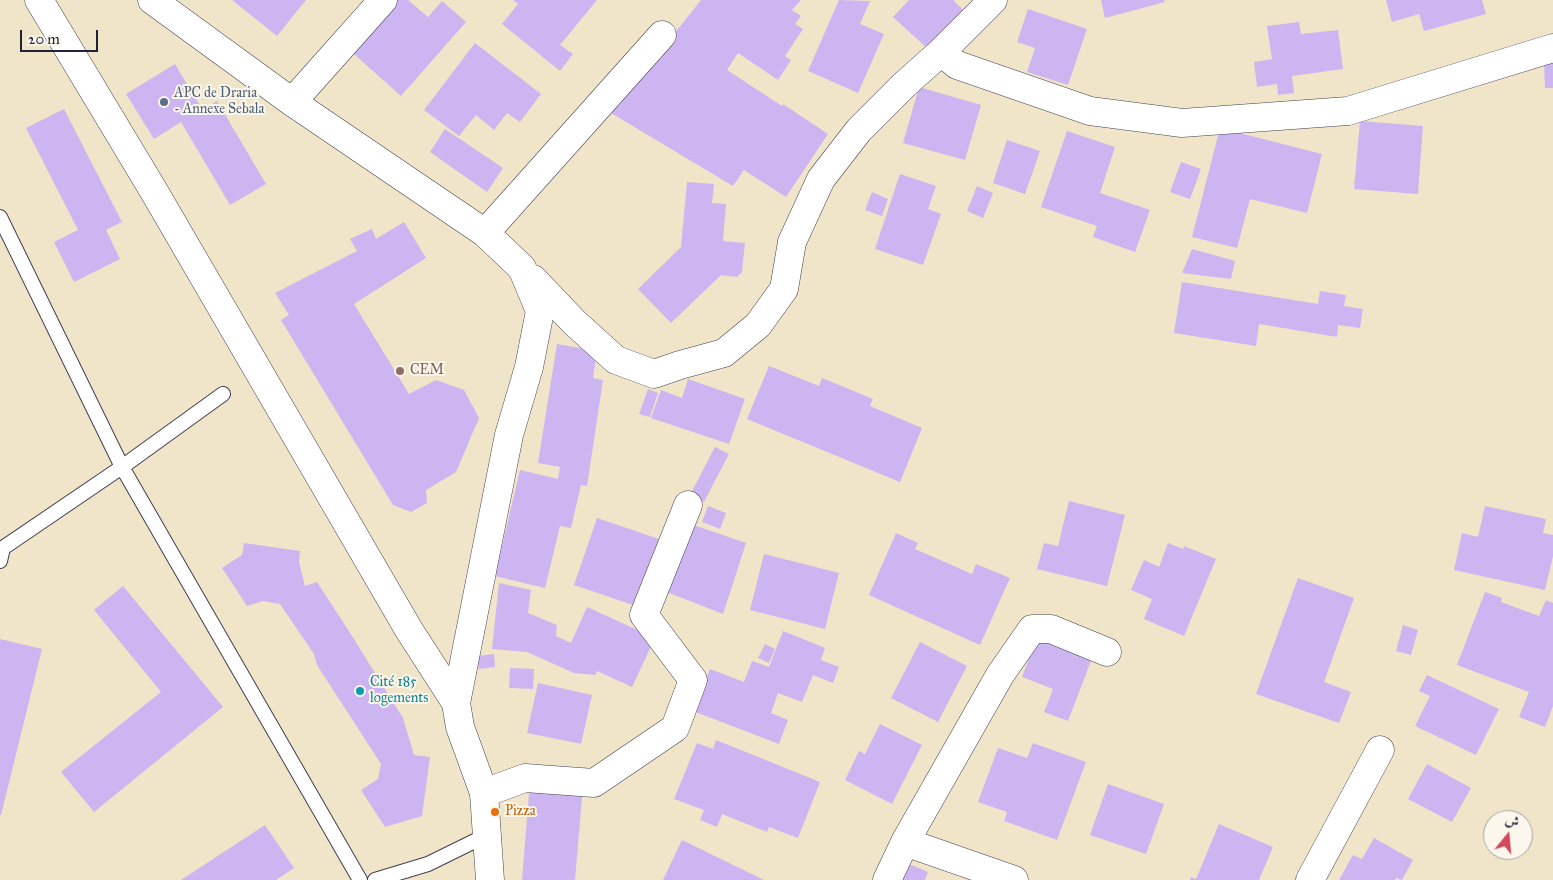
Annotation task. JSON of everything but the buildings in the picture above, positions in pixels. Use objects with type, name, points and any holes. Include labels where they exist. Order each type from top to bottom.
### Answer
[{"type":"street","points":[[39,0],[160,202],[409,630],[456,703]]},
{"type":"street","points":[[152,0],[292,102],[485,233],[575,323],[616,360],[654,374],[724,353],[758,325],[784,289],[792,242],[821,179],[859,130],[993,0]]},
{"type":"street","points":[[292,102],[384,0]]},
{"type":"street","points":[[485,233],[662,35]]},
{"type":"street","points":[[941,52],[957,65],[1090,111],[1182,123],[1348,111],[1553,48]]},
{"type":"street","points":[[490,880],[484,793],[460,727],[456,703],[509,435],[530,366],[540,311],[522,268]]},
{"type":"street","points":[[484,793],[525,778],[594,783],[675,728],[693,680],[644,616],[688,505]]},
{"type":"street","points":[[887,880],[906,842],[1000,675],[1032,629],[1052,629],[1107,652]]},
{"type":"street","points":[[1310,880],[1380,750]]},
{"type":"street","points":[[906,842],[1014,880]]},
{"type":"lane","points":[[0,217],[122,467],[360,880]]},
{"type":"lane","points":[[0,561],[3,548],[122,467],[224,394]]},
{"type":"lane","points":[[375,880],[428,864],[487,835]]},
{"type":"place","name":"APC de Draria - Annexe Sebala","points":[[164,102]]},
{"type":"place","name":"CEM","points":[[400,371]]},
{"type":"place","name":"Cité 185 logements","points":[[360,691]]},
{"type":"place","name":"Pizza","points":[[495,812]]}]
